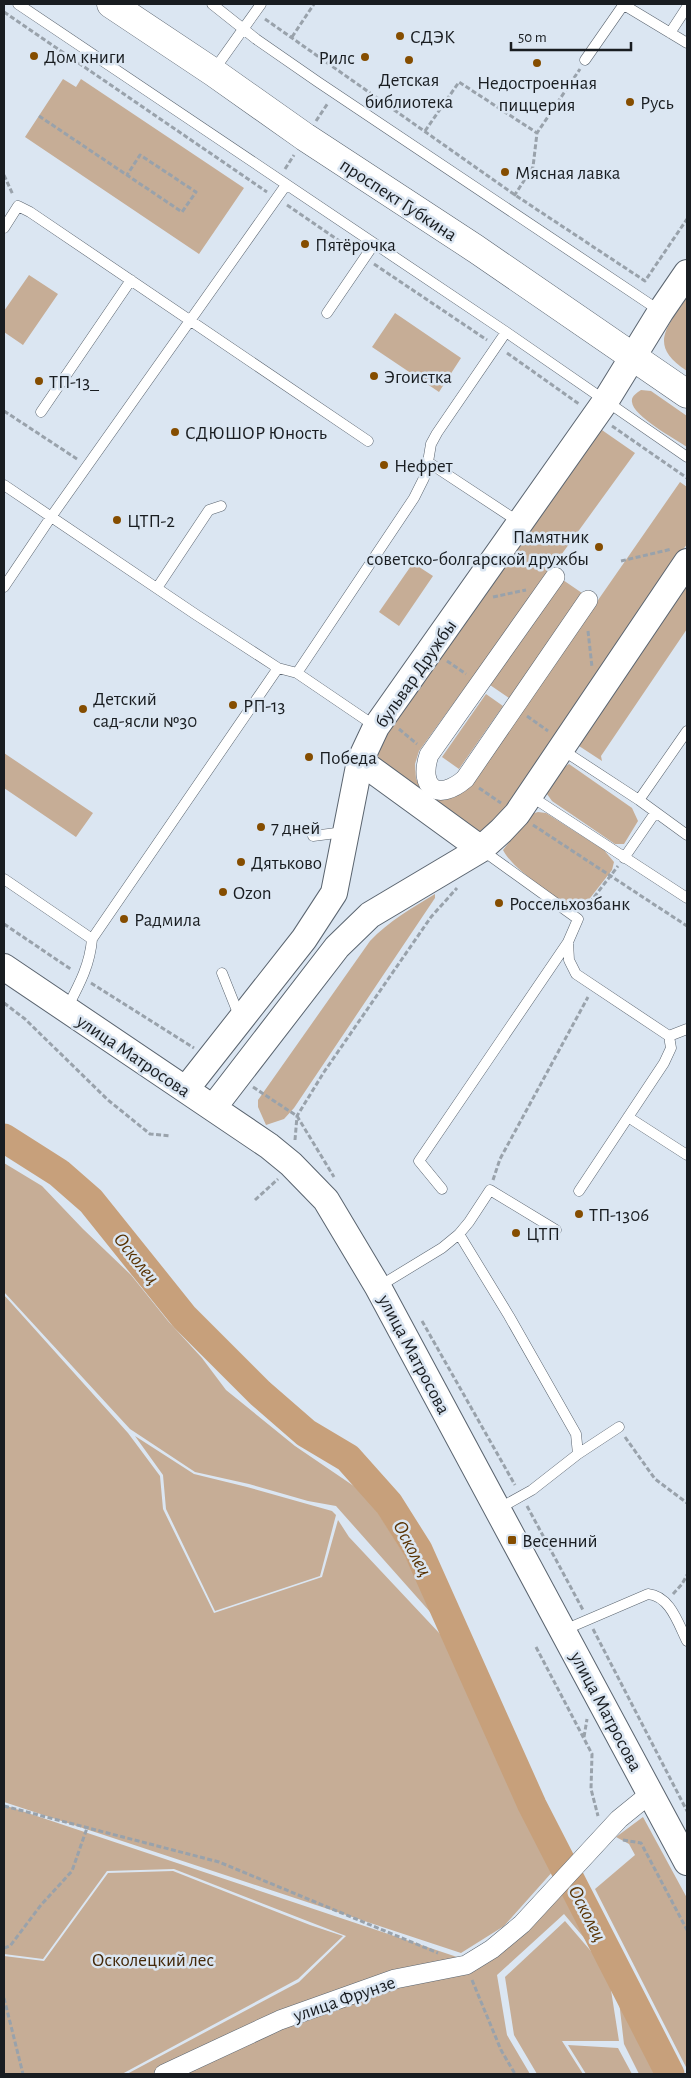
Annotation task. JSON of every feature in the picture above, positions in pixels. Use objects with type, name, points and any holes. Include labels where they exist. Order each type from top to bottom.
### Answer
[{"type":"main road","name":"проспект Губкина","points":[[111,4],[213,72],[305,137],[476,249],[687,394]]},
{"type":"main road","name":"бульвар Дружбы","points":[[186,1089],[304,939],[334,893],[360,762],[376,727],[432,650],[600,408],[687,273]]},
{"type":"main road","points":[[213,1108],[336,947],[370,915],[481,849],[512,820],[563,746],[682,555]]},
{"type":"main road","points":[[360,762],[481,849]]},
{"type":"main road","name":"улица Матросова","points":[[4,967],[269,1146],[312,1184],[326,1200],[378,1287],[687,1862]]},
{"type":"street","points":[[552,581],[429,755],[425,768],[425,778],[432,787],[444,791],[455,788],[465,779],[586,603]]},
{"type":"street","name":"улица Фрунзе","points":[[164,2074],[280,2020],[395,1979],[466,1965],[492,1949],[522,1924],[619,1819],[651,1793]]},
{"type":"lane","points":[[18,4],[506,332],[600,408],[687,457]]},
{"type":"lane","points":[[212,4],[243,29],[318,82],[661,311]]},
{"type":"lane","points":[[585,60],[624,4],[687,44]]},
{"type":"lane","points":[[670,33],[687,7]]},
{"type":"lane","points":[[213,72],[258,8]]},
{"type":"lane","points":[[4,587],[286,185]]},
{"type":"lane","points":[[4,228],[18,206],[30,212],[368,441]]},
{"type":"lane","points":[[327,313],[374,244]]},
{"type":"lane","points":[[41,412],[131,280]]},
{"type":"lane","points":[[297,673],[414,498],[424,478],[431,444],[437,432],[506,332]]},
{"type":"lane","points":[[428,462],[520,523]]},
{"type":"lane","points":[[4,485],[278,668],[297,673],[376,727]]},
{"type":"lane","points":[[157,588],[209,510],[221,506]]},
{"type":"lane","points":[[66,1009],[83,978],[90,956],[92,939],[278,668]]},
{"type":"lane","points":[[639,800],[687,731]]},
{"type":"lane","points":[[563,746],[687,835]]},
{"type":"lane","points":[[530,795],[687,898]]},
{"type":"lane","points":[[624,858],[655,813]]},
{"type":"lane","points":[[313,836],[346,832]]},
{"type":"lane","points":[[442,1188],[419,1161],[568,942],[578,919],[481,849]]},
{"type":"lane","points":[[4,879],[92,939]]},
{"type":"lane","points":[[568,942],[569,960],[576,974],[669,1036],[671,1048],[664,1063],[579,1191]]},
{"type":"lane","points":[[222,972],[240,1018]]},
{"type":"lane","points":[[669,1036],[687,1028]]},
{"type":"lane","points":[[628,1117],[687,1155]]},
{"type":"lane","points":[[378,1287],[442,1248],[459,1234],[490,1190],[556,1230]]},
{"type":"lane","points":[[459,1234],[509,1316],[576,1434],[578,1454]]},
{"type":"lane","points":[[498,1509],[532,1490],[578,1454],[617,1428]]},
{"type":"lane","points":[[564,1630],[648,1594],[658,1595],[666,1602],[687,1641]]},
{"type":"path","points":[[292,37],[314,4]]},
{"type":"path","points":[[258,8],[292,37],[425,131],[516,195],[645,281],[687,218]]},
{"type":"path","points":[[507,207],[534,167],[537,133],[585,60]]},
{"type":"path","points":[[425,131],[458,82],[537,133]]},
{"type":"path","points":[[39,116],[182,212],[196,192],[140,155],[127,175]]},
{"type":"path","points":[[4,175],[18,206]]},
{"type":"path","points":[[570,398],[600,408],[687,478]]},
{"type":"path","points":[[4,410],[88,466]]},
{"type":"path","points":[[621,561],[682,555]]},
{"type":"path","points":[[491,597],[552,581]]},
{"type":"path","points":[[586,603],[593,673]]},
{"type":"path","points":[[432,650],[479,684]]},
{"type":"path","points":[[514,707],[563,746]]},
{"type":"path","points":[[578,919],[624,858]]},
{"type":"path","points":[[297,1116],[324,1072],[431,917],[458,888]]},
{"type":"path","points":[[4,924],[83,978],[210,1058]]},
{"type":"path","points":[[490,1190],[500,1160],[595,986]]},
{"type":"path","points":[[4,1003],[25,1019],[108,1100],[150,1134],[170,1136]]},
{"type":"path","points":[[237,1076],[297,1116],[336,1180]]},
{"type":"path","points":[[421,1318],[521,1495],[687,1811]]},
{"type":"path","points":[[617,1428],[655,1479],[687,1503]]},
{"type":"path","points":[[666,1602],[682,1584],[687,1575]]},
{"type":"path","points":[[536,1647],[592,1754],[591,1789],[603,1836],[641,1843],[687,1930]]},
{"type":"path","points":[[4,1806],[219,1862],[466,1965],[501,2050],[515,2074]]},
{"type":"path","points":[[4,1948],[10,1946],[41,1905],[72,1871],[87,1828]]},
{"type":"path","points":[[4,1998],[23,2074]]},
{"type":"green space","points":[[63,79],[76,87],[81,79],[244,188],[199,254],[25,137]]},
{"type":"green space","points":[[29,275],[58,294],[23,345],[4,332],[4,311]]},
{"type":"green space","points":[[687,297],[687,371],[675,362],[668,353],[664,345],[664,336]]},
{"type":"green space","points":[[395,313],[461,358],[439,392],[372,347]]},
{"type":"green space","points":[[641,390],[651,391],[687,416],[687,447],[647,420],[634,408],[632,398]]},
{"type":"green space","points":[[599,428],[635,453],[419,751],[415,764],[416,779],[429,793],[445,800],[458,795],[469,786],[680,482],[687,487],[687,544],[505,812],[477,837],[374,762],[388,730]]},
{"type":"green space","points":[[413,563],[433,576],[399,626],[379,612]]},
{"type":"green space","points":[[687,577],[687,629],[601,756],[602,761],[579,746],[578,741]]},
{"type":"green space","points":[[563,580],[582,593],[509,698],[490,685]]},
{"type":"green space","points":[[486,694],[503,706],[459,769],[442,757]]},
{"type":"green space","points":[[4,753],[93,813],[76,837],[4,788]]},
{"type":"green space","points":[[569,764],[632,808],[638,821],[624,844],[615,844],[552,801],[547,794],[549,785],[561,770]]},
{"type":"green space","points":[[538,812],[546,813],[604,850],[614,862],[612,870],[580,911],[573,909],[545,890],[516,866],[503,850],[531,814]]},
{"type":"green space","points":[[435,894],[435,898],[294,1108],[284,1119],[266,1125],[258,1107],[258,1100],[370,941],[393,921]]},
{"type":"green space","points":[[4,1163],[42,1186],[131,1275],[168,1321],[202,1358],[226,1390],[295,1446],[367,1495],[405,1556],[439,1622],[336,1506],[308,1501],[249,1484],[195,1472],[130,1429],[4,1292]]},
{"type":"green space","points":[[4,1295],[128,1433],[160,1476],[163,1509],[214,1613],[322,1577],[338,1520],[349,1537],[441,1635],[529,1825],[554,1870],[504,1926],[461,1953],[4,1802]]},
{"type":"green space","points":[[135,1436],[194,1474],[332,1511],[336,1515],[320,1576],[215,1611],[166,1509],[163,1475]]},
{"type":"green space","points":[[4,1805],[463,1959],[508,1927],[557,1873],[606,1964],[564,1914],[497,1975],[507,2035],[530,2074],[127,2074],[299,1982],[346,1936],[174,1869],[107,1871],[43,1959],[4,1954]]},
{"type":"green space","points":[[643,1817],[687,1898],[687,2069],[595,1889],[635,1855],[629,1844],[616,1837]]},
{"type":"green space","name":"Осколецкий лес","points":[[173,1871],[310,1925],[343,1936],[298,1979],[122,2074],[4,2074],[4,1956],[44,1961],[108,1873]]},
{"type":"green space","points":[[565,1921],[608,1971],[619,2041],[562,2041],[583,2074],[537,2074],[514,2035],[505,1977]]},
{"type":"green space","points":[[617,1984],[660,2074],[639,2074],[624,2044]]},
{"type":"green space","points":[[568,2045],[618,2048],[632,2074],[586,2074]]},
{"type":"waterway","name":"Осколец","points":[[4,1138],[59,1173],[91,1201],[184,1317],[260,1393],[306,1433],[348,1458],[389,1504],[418,1550],[532,1805],[670,2074]]},
{"type":"place","name":"СДЭК","points":[[400,36]]},
{"type":"place","name":"Дом книги","points":[[34,56]]},
{"type":"place","name":"Рилс","points":[[365,57]]},
{"type":"place","name":"Детская библиотека","points":[[409,60]]},
{"type":"place","name":"Недостроенная пиццерия","points":[[537,63]]},
{"type":"place","name":"Русь","points":[[630,102]]},
{"type":"place","name":"Мясная лавка","points":[[505,172]]},
{"type":"place","name":"Пятёрочка","points":[[305,244]]},
{"type":"place","name":"Эгоистка","points":[[374,376]]},
{"type":"place","name":"ТП-13_","points":[[39,381]]},
{"type":"place","name":"СДЮШОР Юность","points":[[175,432]]},
{"type":"place","name":"Нефрет","points":[[384,465]]},
{"type":"place","name":"ЦТП-2","points":[[117,520]]},
{"type":"place","name":"Памятник советско-болгарской дружбы","points":[[599,547]]},
{"type":"place","name":"РП-13","points":[[233,705]]},
{"type":"place","name":"Детский сад-ясли №30","points":[[83,709]]},
{"type":"place","name":"Победа","points":[[309,757]]},
{"type":"place","name":"7 дней","points":[[261,827]]},
{"type":"place","name":"Дятьково","points":[[241,862]]},
{"type":"place","name":"Ozon","points":[[223,892]]},
{"type":"place","name":"Россельхозбанк","points":[[499,903]]},
{"type":"place","name":"Радмила","points":[[124,919]]},
{"type":"place","name":"ТП-1306","points":[[579,1214]]},
{"type":"place","name":"ЦТП","points":[[516,1233]]},
{"type":"place","name":"Весенний","points":[[512,1540]]}]
